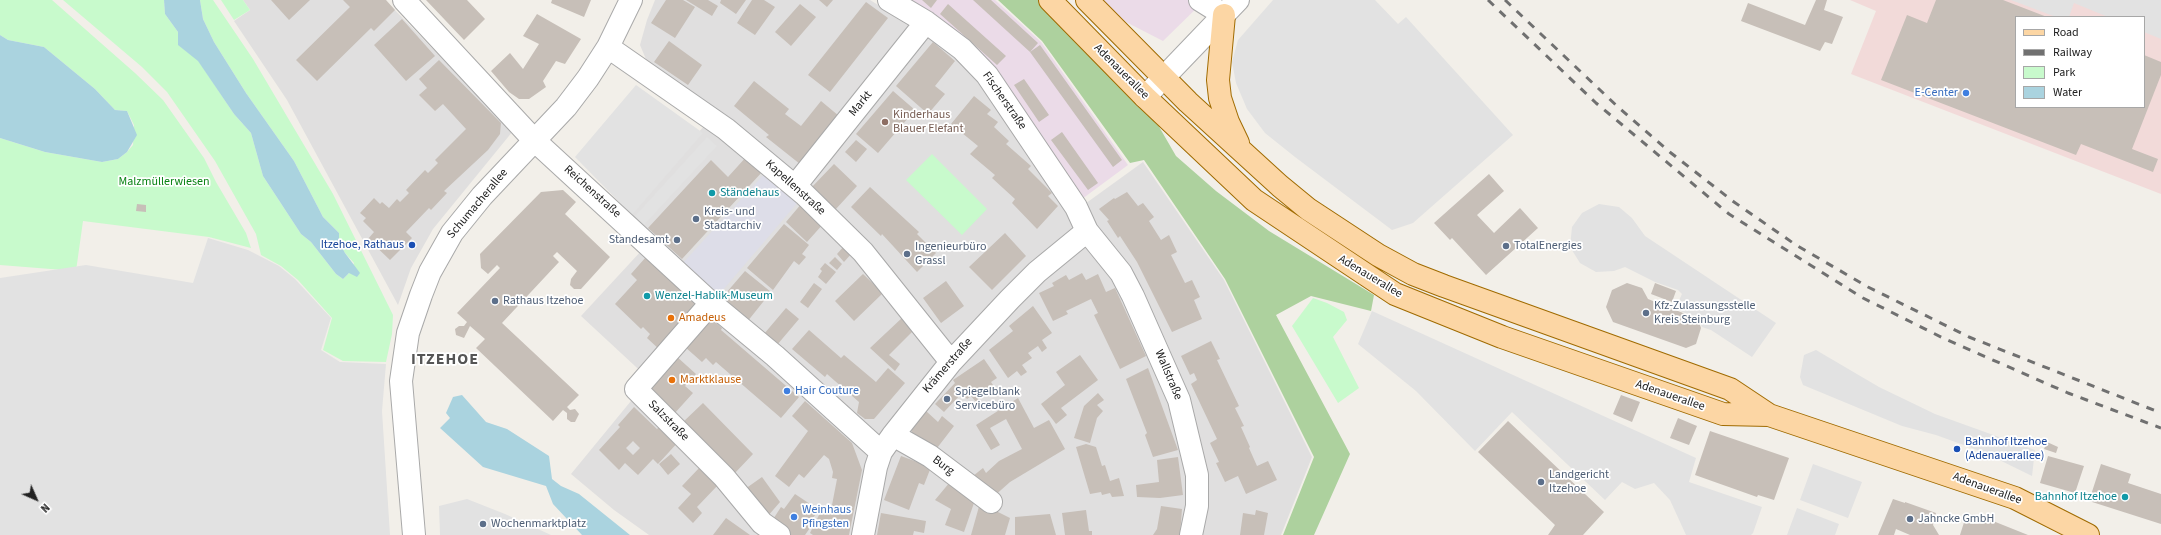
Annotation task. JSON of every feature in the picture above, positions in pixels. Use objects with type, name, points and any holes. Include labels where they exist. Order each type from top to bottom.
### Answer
[{"type":"main road","name":"Adenauerallee","points":[[1050,0],[1145,97],[1254,200],[1395,294],[1523,345],[1723,414],[1769,415]]},
{"type":"main road","name":"Adenauerallee","points":[[1087,0],[1164,79],[1241,149],[1258,167],[1308,209],[1378,255],[1413,274],[1730,389],[1769,415],[2015,498],[2088,535]]},
{"type":"main road","points":[[1231,8],[1218,80],[1220,98],[1228,122],[1241,149]]},
{"type":"street","name":"Reichenstraße","points":[[404,0],[534,140],[711,304],[887,443]]},
{"type":"street","name":"Schumacherallee","points":[[414,535],[401,381],[412,318],[430,272],[452,233],[482,196],[574,98],[608,47],[631,0]]},
{"type":"street","name":"Fischerstraße","points":[[889,0],[926,22],[962,49],[987,75],[1076,207],[1087,231]]},
{"type":"street","points":[[1145,97],[1231,8],[1200,0]]},
{"type":"street","name":"Markt","points":[[794,186],[926,22]]},
{"type":"street","name":"Kapellenstraße","points":[[608,47],[726,129],[794,186],[863,252],[951,362]]},
{"type":"street","name":"Krämerstraße","points":[[863,535],[870,488],[887,443],[951,362],[1037,272],[1087,231]]},
{"type":"street","name":"Wallstraße","points":[[1087,231],[1121,273],[1133,296],[1179,400],[1197,476],[1197,506],[1191,535]]},
{"type":"street","name":"Salzstraße","points":[[711,304],[636,389],[724,477],[762,524],[779,535]]},
{"type":"street","name":"Burg","points":[[887,443],[930,456],[991,502]]},
{"type":"shaded area","points":[[243,0],[385,0],[513,131],[433,229],[411,268],[398,305],[287,100],[234,21],[250,10]]},
{"type":"shaded area","points":[[655,0],[870,0],[934,39],[965,63],[993,100],[1026,154],[1071,214],[1143,162],[1224,280],[1312,457],[1281,535],[649,535],[614,510],[571,474],[649,379],[581,316],[642,250],[617,226],[718,110],[648,64],[640,45],[647,20]]},
{"type":"shaded area","points":[[903,0],[995,0],[1041,42],[1128,165],[1082,199],[1039,143]]},
{"type":"shaded area","points":[[1102,0],[1205,0],[1163,41],[1126,22]]},
{"type":"shaded area","points":[[1273,0],[1375,0],[1398,24],[1406,17],[1513,135],[1413,223],[1392,230],[1265,133],[1247,109],[1236,83],[1232,62],[1238,40]]},
{"type":"shaded area","name":"E-Center","points":[[1850,0],[2161,0],[2161,194],[1851,74],[1876,11]]},
{"type":"shaded area","points":[[2011,0],[2161,0],[2161,39],[2145,32],[2145,16],[2106,16],[2074,3],[2069,16],[2053,16]]},
{"type":"shaded area","points":[[636,85],[703,133],[632,215],[575,157]]},
{"type":"shaded area","points":[[707,137],[717,146],[644,225],[635,216]]},
{"type":"shaded area","points":[[766,172],[799,201],[717,297],[682,264]]},
{"type":"shaded area","points":[[1599,204],[1619,207],[1632,218],[1645,236],[1776,323],[1752,357],[1711,330],[1702,327],[1698,318],[1675,309],[1682,294],[1678,290],[1655,282],[1625,267],[1614,271],[1596,272],[1580,263],[1570,247],[1572,227],[1582,213]]},
{"type":"shaded area","points":[[208,238],[248,250],[279,266],[295,279],[331,318],[321,350],[340,362],[386,364],[382,411],[390,535],[0,535],[0,278],[86,265],[193,283]]},
{"type":"shaded area","points":[[1372,311],[1696,458],[1689,482],[1762,507],[1753,533],[1751,535],[1686,535],[1670,500],[1654,483],[1635,489],[1622,482],[1605,500],[1512,412],[1475,451],[1416,391],[1358,344]]},
{"type":"shaded area","points":[[1816,350],[1879,387],[1935,414],[2035,450],[2032,476],[1983,452],[1936,435],[1902,426],[1803,385],[1800,377],[1804,355]]},
{"type":"shaded area","points":[[1813,464],[1862,482],[1848,518],[1800,500]]},
{"type":"shaded area","name":"Wochenmarktplatz","points":[[467,499],[551,535],[440,535],[439,506]]},
{"type":"shaded area","points":[[1797,508],[1839,524],[1835,535],[1787,535]]},
{"type":"green space","name":"Malzmüllerwiesen","points":[[0,0],[52,0],[135,73],[163,100],[204,158],[216,182],[246,233],[251,248],[209,237],[83,221],[76,271],[0,265],[0,138],[45,152],[102,162],[118,159],[127,152],[133,145],[134,125],[127,111],[115,110],[95,89],[44,47],[8,40],[0,35]]},
{"type":"green space","points":[[63,0],[164,0],[165,14],[178,32],[179,45],[198,60],[234,114],[251,133],[263,176],[301,234],[311,242],[336,274],[343,279],[349,273],[354,263],[345,253],[339,242],[339,233],[323,217],[294,161],[246,93],[214,42],[203,19],[200,0],[213,0],[253,59],[333,194],[393,315],[392,334],[386,362],[343,361],[323,350],[332,318],[298,280],[281,266],[261,255],[256,234],[215,161],[167,92],[142,67]]},
{"type":"green space","points":[[221,0],[243,0],[250,10],[234,20]]},
{"type":"green space","points":[[998,0],[1039,0],[1154,118],[1176,156],[1216,191],[1269,231],[1374,295],[1371,311],[1311,296],[1276,315],[1350,454],[1314,535],[1283,535],[1314,457],[1225,279],[1144,160],[1130,163],[1042,41]]},
{"type":"green space","points":[[932,154],[987,209],[962,235],[906,180]]},
{"type":"green space","points":[[1313,298],[1327,303],[1344,312],[1347,320],[1333,337],[1359,388],[1338,403],[1292,326]]},
{"type":"water","points":[[164,0],[200,0],[203,19],[214,42],[246,93],[294,161],[323,217],[339,233],[339,242],[345,253],[360,273],[357,277],[349,273],[343,279],[336,274],[311,242],[301,234],[263,176],[251,133],[234,114],[198,61],[178,45],[178,32],[165,14]]},
{"type":"water","points":[[0,35],[8,40],[44,47],[95,89],[115,110],[127,111],[137,135],[127,152],[118,159],[102,162],[45,152],[0,138]]},
{"type":"water","points":[[462,395],[486,422],[507,429],[549,456],[552,479],[561,486],[579,494],[630,535],[582,535],[553,504],[546,486],[483,467],[440,428],[450,418],[446,413],[453,397]]},
{"type":"building","points":[[271,0],[310,0],[289,20]]},
{"type":"building","points":[[343,0],[386,0],[395,10],[374,31],[371,28],[317,81],[296,60],[350,7]]},
{"type":"building","points":[[426,0],[467,0],[485,19],[464,40]]},
{"type":"building","points":[[552,0],[591,0],[584,17],[551,3]]},
{"type":"building","points":[[666,0],[683,0],[695,7],[675,38],[651,23]]},
{"type":"building","points":[[686,0],[708,0],[718,6],[712,16]]},
{"type":"building","points":[[721,0],[746,0],[736,14],[720,3]]},
{"type":"building","points":[[752,0],[764,0],[775,7],[755,35],[737,23]]},
{"type":"building","points":[[819,0],[833,0],[827,7]]},
{"type":"building","points":[[922,0],[937,0],[931,8]]},
{"type":"building","points":[[973,0],[991,0],[1038,43],[1030,52]]},
{"type":"building","points":[[1816,0],[1827,0],[1824,10],[1843,17],[1832,44],[1825,42],[1820,51],[1741,21],[1748,3],[1805,25]]},
{"type":"building","name":"E-Center","points":[[1936,0],[2003,0],[2044,16],[2015,16],[2015,108],[2145,108],[2145,55],[2161,62],[2161,75],[2132,149],[2158,159],[2153,172],[2081,144],[2076,155],[1881,80],[1907,15],[1927,23]]},
{"type":"building","points":[[866,2],[888,18],[830,92],[808,75]]},
{"type":"building","points":[[800,4],[816,17],[791,46],[775,32]]},
{"type":"building","points":[[948,4],[1006,56],[997,65],[940,14]]},
{"type":"building","points":[[537,14],[581,39],[565,64],[556,61],[543,81],[546,87],[529,99],[519,99],[509,92],[491,71],[510,53],[523,69],[539,44],[523,36]]},
{"type":"building","points":[[402,19],[435,56],[406,81],[374,45]]},
{"type":"building","points":[[669,41],[702,65],[688,85],[654,62]]},
{"type":"building","points":[[933,42],[955,61],[935,86],[945,94],[928,114],[896,86]]},
{"type":"building","points":[[1040,45],[1122,160],[1113,167],[1030,52]]},
{"type":"building","points":[[439,60],[501,123],[500,134],[488,150],[444,191],[447,193],[431,210],[429,208],[406,232],[412,238],[390,260],[368,239],[374,232],[363,221],[366,218],[360,213],[374,198],[380,204],[382,202],[389,208],[397,199],[400,202],[409,193],[406,190],[425,170],[428,173],[438,163],[435,160],[466,129],[443,104],[435,111],[419,95],[427,88],[419,79]]},
{"type":"building","points":[[1024,79],[1049,115],[1039,122],[1014,85]]},
{"type":"building","points":[[754,81],[789,109],[785,114],[801,126],[821,101],[839,116],[800,164],[766,137],[769,135],[734,106]]},
{"type":"building","name":"Kinderhaus Blauer Elefant","points":[[893,91],[915,110],[878,153],[856,134]]},
{"type":"building","points":[[974,96],[991,110],[987,114],[998,122],[994,127],[1009,141],[1006,144],[1031,166],[1028,169],[1052,193],[1048,196],[1058,206],[1037,229],[1012,203],[1015,199],[992,178],[995,175],[970,154],[978,146],[951,124]]},
{"type":"building","points":[[1062,132],[1098,183],[1088,190],[1051,140]]},
{"type":"building","points":[[856,140],[867,149],[856,162],[845,152]]},
{"type":"building","points":[[747,156],[763,171],[682,259],[648,228],[711,160],[728,177]]},
{"type":"building","points":[[834,164],[857,186],[835,210],[811,188]]},
{"type":"building","points":[[1489,174],[1504,191],[1477,215],[1494,233],[1520,208],[1538,228],[1486,275],[1452,238],[1450,240],[1434,223]]},
{"type":"building","points":[[870,187],[919,232],[917,234],[936,253],[917,272],[882,234],[881,236],[851,207]]},
{"type":"building","name":"Rathaus Itzehoe","points":[[563,190],[576,202],[565,214],[610,257],[581,289],[574,289],[570,285],[571,279],[577,271],[557,252],[553,256],[559,262],[502,323],[579,395],[567,407],[570,410],[575,409],[579,414],[575,422],[571,422],[567,419],[567,413],[563,410],[553,421],[476,348],[485,339],[470,326],[464,338],[456,335],[455,329],[459,326],[464,326],[467,322],[457,313],[500,268],[497,265],[488,274],[481,268],[480,254],[541,192]]},
{"type":"building","points":[[1127,192],[1138,206],[1143,203],[1154,217],[1149,221],[1161,240],[1169,235],[1177,252],[1171,255],[1185,283],[1192,280],[1200,297],[1194,300],[1202,319],[1172,332],[1137,262],[1120,236],[1118,238],[1107,221],[1109,220],[1099,209],[1114,198],[1115,199]]},
{"type":"building","points":[[802,203],[824,223],[807,242],[786,222]]},
{"type":"building","points":[[137,204],[146,205],[146,212],[136,211]]},
{"type":"building","points":[[784,224],[809,245],[802,254],[806,257],[799,265],[794,261],[773,290],[747,268]]},
{"type":"building","points":[[1005,233],[1026,256],[992,290],[969,267]]},
{"type":"building","points":[[845,245],[852,253],[844,262],[837,254]]},
{"type":"building","points":[[646,257],[700,308],[660,350],[647,338],[650,334],[643,327],[641,329],[615,304],[637,280],[631,274]]},
{"type":"building","points":[[835,257],[842,264],[837,270],[829,263]]},
{"type":"building","points":[[825,263],[836,272],[826,284],[818,277],[822,271],[820,269]]},
{"type":"building","points":[[745,271],[771,292],[747,322],[720,300]]},
{"type":"building","points":[[1082,273],[1086,280],[1098,274],[1106,292],[1115,288],[1146,356],[1120,369],[1094,315],[1098,313],[1091,299],[1066,311],[1068,314],[1053,321],[1039,293],[1054,286],[1052,283],[1066,275],[1069,280]]},
{"type":"building","points":[[863,274],[883,293],[854,321],[835,301]]},
{"type":"building","points":[[946,281],[964,306],[941,323],[923,298]]},
{"type":"building","points":[[814,283],[822,289],[808,308],[800,302]]},
{"type":"building","name":"Kfz-Zulassungsstelle Kreis Steinburg","points":[[1627,283],[1642,288],[1648,299],[1698,319],[1701,328],[1696,344],[1686,348],[1613,322],[1606,307],[1612,290]]},
{"type":"building","points":[[1655,283],[1676,291],[1672,302],[1651,294]]},
{"type":"building","points":[[1033,306],[1052,333],[1042,340],[1047,348],[1042,352],[1038,346],[1028,353],[1032,358],[1022,365],[1027,372],[1021,376],[1017,371],[1008,378],[989,350],[1013,331],[1009,326]]},
{"type":"building","points":[[786,308],[799,319],[777,345],[764,334]]},
{"type":"building","points":[[709,317],[722,328],[721,330],[799,397],[781,418],[716,362],[713,365],[706,358],[702,362],[685,347]]},
{"type":"building","points":[[903,317],[915,329],[889,355],[900,364],[895,371],[870,348]]},
{"type":"building","points":[[809,330],[841,358],[844,355],[876,382],[888,368],[905,383],[874,419],[865,419],[857,413],[859,402],[827,374],[825,377],[792,349]]},
{"type":"building","points":[[1211,341],[1220,359],[1217,360],[1239,406],[1235,408],[1244,426],[1241,427],[1257,466],[1268,461],[1277,480],[1246,494],[1238,476],[1225,482],[1216,463],[1219,462],[1210,443],[1217,439],[1191,384],[1197,380],[1194,373],[1190,375],[1181,356]]},
{"type":"building","points":[[1080,355],[1098,380],[1061,408],[1067,415],[1056,424],[1041,404],[1065,385],[1056,372]]},
{"type":"building","name":"Marktklause","points":[[676,356],[696,374],[685,386],[693,393],[674,414],[646,388]]},
{"type":"building","points":[[984,359],[997,378],[991,382],[995,388],[976,402],[971,396],[967,399],[962,393],[944,412],[935,404],[955,383],[953,380]]},
{"type":"building","points":[[1148,368],[1178,450],[1153,457],[1145,435],[1147,433],[1126,379]]},
{"type":"building","points":[[1098,393],[1104,400],[1097,405],[1103,411],[1097,418],[1090,443],[1074,438],[1084,406]]},
{"type":"building","points":[[1621,395],[1640,402],[1632,422],[1613,414]]},
{"type":"building","points":[[1018,398],[1034,428],[1049,420],[1065,449],[1010,482],[992,498],[973,476],[983,468],[986,473],[999,461],[1022,449],[1006,419],[990,428],[1000,445],[991,450],[976,425]]},
{"type":"building","points":[[805,401],[852,443],[862,470],[849,535],[813,535],[810,533],[820,513],[832,505],[837,479],[832,478],[833,472],[829,459],[824,455],[804,478],[799,474],[789,487],[775,476],[808,431],[792,416]]},
{"type":"building","points":[[703,403],[753,454],[734,474],[682,423]]},
{"type":"building","points":[[634,407],[657,429],[662,424],[680,440],[658,464],[653,459],[638,475],[625,463],[619,470],[599,450],[620,427],[618,425]],"holes":[[[633,441],[640,448],[633,455],[626,448]]]},
{"type":"building","points":[[926,411],[938,422],[942,416],[954,426],[934,452],[912,433],[912,428]]},
{"type":"building","points":[[1678,418],[1697,426],[1689,445],[1670,438]]},
{"type":"building","name":"Landgericht Itzehoe","points":[[1508,421],[1604,512],[1583,535],[1548,535],[1555,525],[1478,452]]},
{"type":"building","points":[[1710,431],[1789,458],[1774,500],[1758,495],[1757,497],[1695,475]]},
{"type":"building","points":[[2047,442],[2058,447],[2056,453],[2044,449]]},
{"type":"building","points":[[1086,444],[1096,447],[1102,466],[1105,465],[1110,481],[1119,478],[1124,496],[1112,497],[1110,493],[1102,495],[1101,492],[1090,494],[1076,447]]},
{"type":"building","points":[[671,454],[680,464],[668,475],[659,464]]},
{"type":"building","points":[[901,456],[931,467],[924,485],[919,483],[909,510],[884,500]]},
{"type":"building","points":[[2048,456],[2084,466],[2075,493],[2040,483]]},
{"type":"building","points":[[1178,457],[1183,495],[1160,498],[1137,497],[1136,485],[1159,482],[1157,460]]},
{"type":"building","name":"Bahnhof Itzehoe","points":[[2101,464],[2131,474],[2128,483],[2161,494],[2161,524],[2089,501]]},
{"type":"building","points":[[700,467],[718,485],[697,507],[702,513],[693,523],[678,508],[691,494],[682,486]]},
{"type":"building","points":[[762,477],[780,502],[767,517],[745,489]]},
{"type":"building","points":[[950,482],[975,500],[964,532],[945,525],[951,509],[935,500]]},
{"type":"building","name":"Weinhaus Pfingsten","points":[[795,494],[819,510],[809,523],[812,525],[805,535],[786,535],[770,524],[781,507],[784,509]]},
{"type":"building","name":"Jahncke GmbH","points":[[1893,499],[1936,513],[1933,525],[1939,535],[1910,535],[1896,529],[1894,535],[1878,535]]},
{"type":"building","points":[[980,503],[1010,518],[1005,535],[971,535]]},
{"type":"building","points":[[1161,506],[1182,509],[1180,535],[1153,535],[1157,529]]},
{"type":"building","points":[[1086,510],[1089,531],[1092,531],[1092,535],[1065,535],[1062,513]]},
{"type":"building","points":[[1256,510],[1268,513],[1264,535],[1240,535],[1243,513],[1255,515]]},
{"type":"building","points":[[881,513],[926,521],[924,533],[914,531],[913,535],[877,535]]},
{"type":"building","points":[[1967,513],[1988,518],[2028,535],[1960,535]]},
{"type":"building","points":[[1050,514],[1056,535],[1015,535],[1015,517]]},
{"type":"building","points":[[726,518],[750,535],[713,535]]},
{"type":"railway","points":[[1488,0],[1596,103],[1729,214],[1863,298],[1945,339],[2068,393],[2161,428]]},
{"type":"railway","points":[[1505,0],[1618,107],[1671,153],[1734,202],[1796,245],[1868,287],[1969,337],[2161,413]]},
{"type":"place","name":"E-Center","points":[[1966,93]]},
{"type":"place","name":"Kinderhaus Blauer Elefant","points":[[885,122]]},
{"type":"place","name":"Ständehaus","points":[[712,193]]},
{"type":"place","name":"Kreis- und Stadtarchiv","points":[[696,219]]},
{"type":"place","name":"Standesamt","points":[[677,240]]},
{"type":"place","name":"Itzehoe, Rathaus","points":[[412,245]]},
{"type":"place","name":"TotalEnergies","points":[[1506,246]]},
{"type":"place","name":"Ingenieurbüro Grassl","points":[[907,254]]},
{"type":"place","name":"Wenzel-Hablik-Museum","points":[[647,296]]},
{"type":"place","name":"Rathaus Itzehoe","points":[[495,301]]},
{"type":"place","name":"Kfz-Zulassungsstelle Kreis Steinburg","points":[[1646,313]]},
{"type":"place","name":"Amadeus","points":[[671,318]]},
{"type":"place","name":"Marktklause","points":[[672,380]]},
{"type":"place","name":"Hair Couture","points":[[787,391]]},
{"type":"place","name":"Spiegelblank Servicebüro","points":[[947,399]]},
{"type":"place","name":"Bahnhof Itzehoe (Adenauerallee)","points":[[1957,449]]},
{"type":"place","name":"Landgericht Itzehoe","points":[[1541,482]]},
{"type":"place","name":"Bahnhof Itzehoe","points":[[2125,497]]},
{"type":"place","name":"Weinhaus Pfingsten","points":[[794,517]]},
{"type":"place","name":"Jahncke GmbH","points":[[1910,519]]},
{"type":"place","name":"Wochenmarktplatz","points":[[483,524]]},
{"type":"district","name":"ITZEHOE","points":[[445,360]]}]
